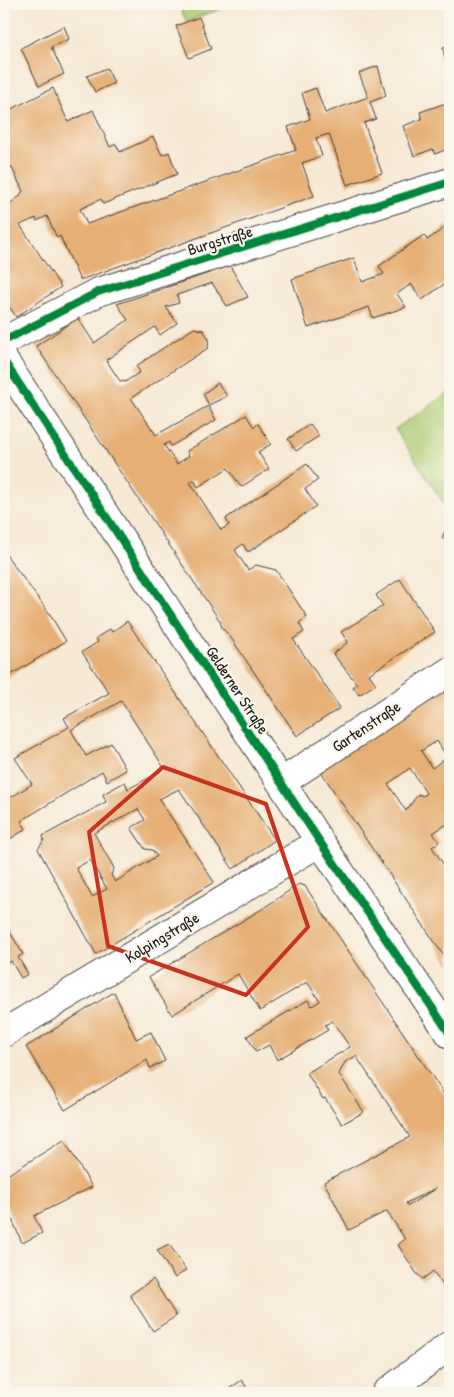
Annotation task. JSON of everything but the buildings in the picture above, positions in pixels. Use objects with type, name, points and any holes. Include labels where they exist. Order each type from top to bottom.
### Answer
[{"type":"street","name":"Burgstraße","points":[[4,341],[98,292],[450,182]]},
{"type":"street","name":"Gelderner Straße","points":[[4,361],[320,842],[450,1034]]},
{"type":"street","name":"Gartenstraße","points":[[282,782],[450,670]]},
{"type":"street","name":"Kolpingstraße","points":[[4,1033],[320,842]]},
{"type":"street","points":[[386,1393],[450,1345]]},
{"type":"highlighted area","points":[[163,767],[266,804],[308,927],[246,995],[108,946],[89,832]]},
{"type":"green space","points":[[178,4],[236,4],[186,21]]},
{"type":"green space","points":[[450,392],[450,513],[395,429]]},
{"type":"cycle path","points":[[4,341],[98,292],[450,182]]},
{"type":"cycle path","points":[[4,361],[320,842],[450,1034]]}]
